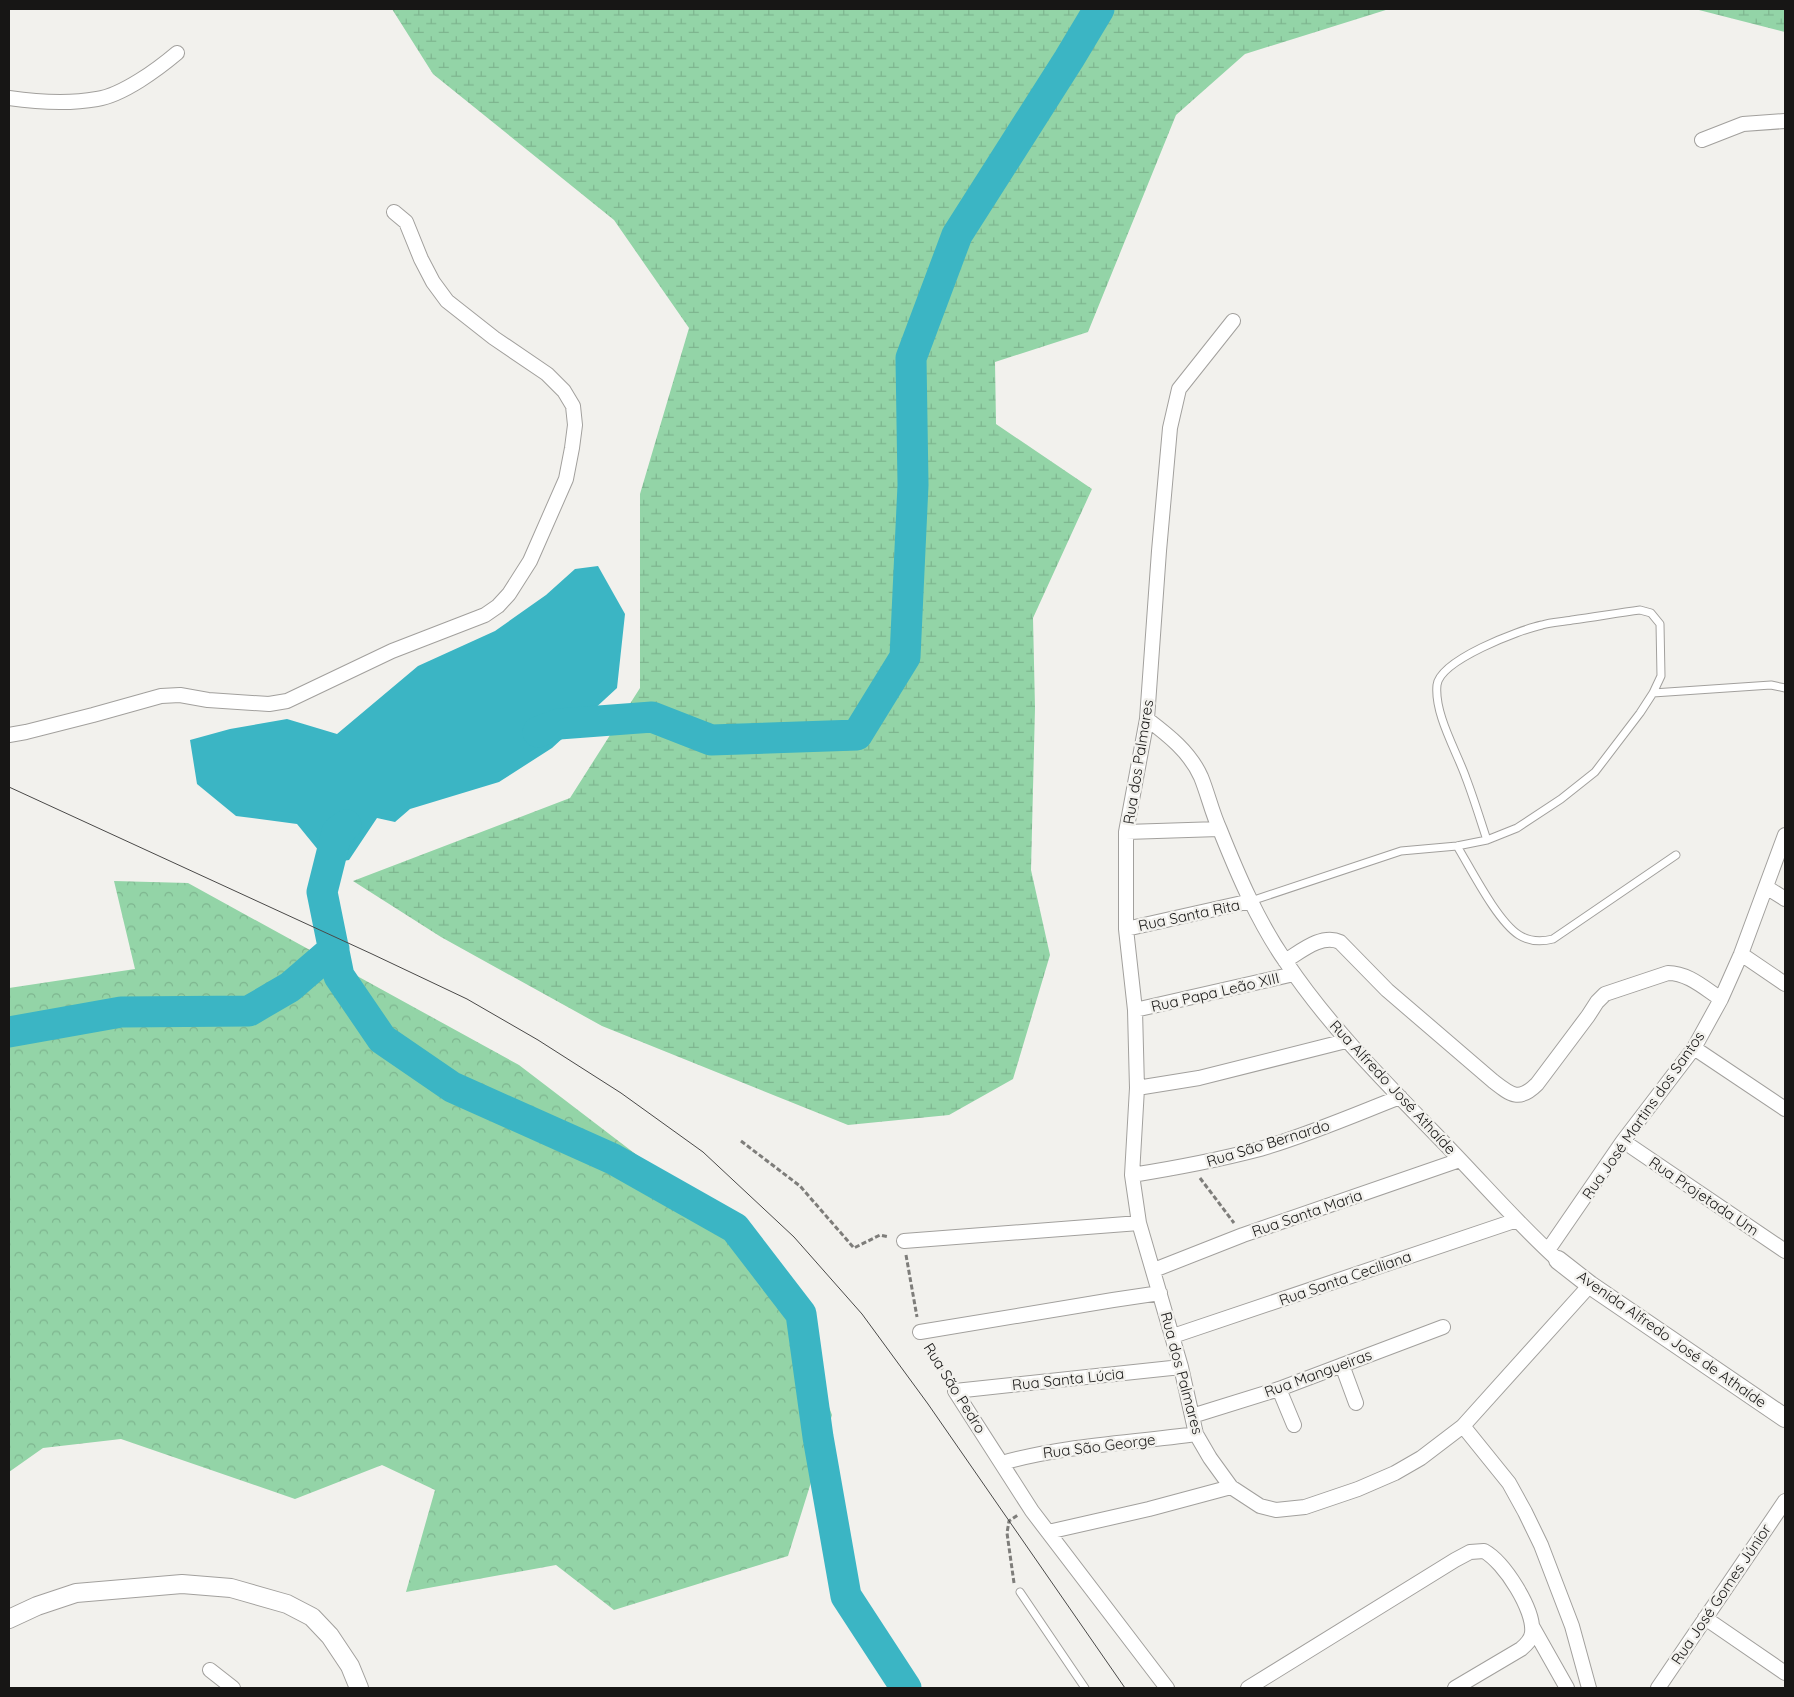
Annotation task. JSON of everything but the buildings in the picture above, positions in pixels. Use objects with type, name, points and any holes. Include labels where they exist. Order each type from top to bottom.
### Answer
[{"type":"street","points":[[9,98],[33,102],[99,99],[126,88],[155,71],[177,53]]},
{"type":"street","points":[[1702,140],[1743,124],[1785,121]]},
{"type":"street","points":[[9,735],[84,718],[161,696],[180,695],[208,700],[269,704],[287,701],[392,651],[485,616],[509,594],[530,561],[566,479],[575,424],[573,406],[564,391],[547,374],[494,338],[447,301],[433,282],[421,259],[406,222],[394,212]]},
{"type":"street","name":"Rua dos Palmares","points":[[1232,321],[1179,389],[1175,402],[1170,428],[1159,552],[1147,719],[1126,832],[1126,929],[1135,1010],[1137,1088],[1132,1174],[1139,1223],[1181,1367],[1196,1434],[1210,1458],[1231,1487],[1260,1506],[1276,1510],[1305,1507],[1358,1489],[1395,1473],[1421,1458],[1463,1426],[1590,1285]]},
{"type":"street","name":"Rua Alfredo José Athaíde","points":[[1147,719],[1168,734],[1185,753],[1200,775],[1219,828],[1252,902],[1294,974],[1346,1041],[1517,1220],[1553,1255]]},
{"type":"street","points":[[1126,832],[1219,828]]},
{"type":"street","name":"Rua José Martins dos Santos","points":[[1553,1255],[1623,1141],[1694,1048],[1721,998],[1740,954],[1785,835]]},
{"type":"street","points":[[1766,887],[1785,899]]},
{"type":"street","name":"Rua Santa Rita","points":[[1126,929],[1252,902]]},
{"type":"street","points":[[1285,961],[1324,940],[1331,939],[1340,942],[1387,990],[1493,1081],[1509,1093],[1519,1096],[1528,1093],[1538,1084],[1597,1002],[1606,994],[1668,974],[1677,973],[1688,977],[1721,998]]},
{"type":"street","points":[[1740,954],[1785,984]]},
{"type":"street","name":"Rua Papa Leão XIII","points":[[1135,1010],[1294,974]]},
{"type":"street","points":[[1137,1088],[1199,1078],[1346,1041]]},
{"type":"street","points":[[1694,1048],[1785,1109]]},
{"type":"street","name":"Rua São Bernardo","points":[[1132,1174],[1190,1166],[1261,1148],[1306,1134],[1400,1097]]},
{"type":"street","name":"Rua Projetada Um","points":[[1623,1141],[1785,1251]]},
{"type":"street","name":"Rua Santa Maria","points":[[1154,1270],[1243,1235],[1460,1160]]},
{"type":"street","name":"Rua Santa Ceciliana","points":[[1172,1336],[1517,1220]]},
{"type":"street","points":[[904,1241],[1139,1223]]},
{"type":"street","name":"Avenida Alfredo José de Athaíde","points":[[1553,1255],[1590,1285],[1785,1418]]},
{"type":"street","points":[[920,1332],[1160,1293]]},
{"type":"street","name":"Rua Mangueiras","points":[[1192,1416],[1278,1389],[1443,1327]]},
{"type":"street","points":[[1342,1365],[1356,1403]]},
{"type":"street","name":"Rua Santa Lúcia","points":[[955,1390],[1181,1367]]},
{"type":"street","points":[[1278,1389],[1294,1424]]},
{"type":"street","name":"Rua São Pedro","points":[[955,1390],[1032,1511],[1167,1688]]},
{"type":"street","points":[[1463,1426],[1509,1483],[1541,1545],[1572,1626],[1589,1688]]},
{"type":"street","name":"Rua São George","points":[[1002,1463],[1033,1454],[1062,1449],[1196,1434]]},
{"type":"street","points":[[1048,1532],[1150,1509],[1231,1487]]},
{"type":"street","name":"Rua José Gomes Júnior","points":[[1658,1688],[1785,1501]]},
{"type":"street","points":[[1248,1688],[1470,1552],[1484,1551],[1498,1562],[1518,1592],[1531,1619],[1532,1635],[1529,1642],[1521,1649],[1455,1688]]},
{"type":"street","points":[[9,1619],[37,1606],[76,1593],[182,1584],[231,1588],[287,1604],[312,1617],[330,1636],[350,1666],[360,1688]]},
{"type":"street","points":[[1705,1618],[1785,1672]]},
{"type":"street","points":[[1532,1626],[1566,1688]]},
{"type":"street","points":[[210,1670],[232,1688]]},
{"type":"lane","points":[[1252,902],[1401,851],[1457,846],[1487,840],[1517,828],[1535,817],[1595,772],[1653,693],[1661,676],[1660,624],[1651,613],[1640,610],[1542,625],[1488,644],[1457,661],[1443,673],[1438,680],[1437,686],[1437,696],[1442,716],[1487,840]]},
{"type":"lane","points":[[1653,693],[1771,685],[1785,688]]},
{"type":"lane","points":[[1457,846],[1509,927],[1520,936],[1540,942],[1552,939],[1676,855]]},
{"type":"lane","points":[[1020,1592],[1085,1688]]},
{"type":"path","points":[[741,1140],[800,1186],[854,1248],[880,1235],[904,1241]]},
{"type":"path","points":[[1190,1166],[1243,1235]]},
{"type":"path","name":"Rua São Pedro","points":[[904,1241],[920,1332],[955,1390]]},
{"type":"path","points":[[1020,1592],[1012,1580],[1007,1533],[1009,1521],[1024,1510],[1032,1511]]},
{"type":"green space","points":[[392,9],[1389,9],[1245,54],[1176,115],[1088,332],[995,362],[996,424],[1092,489],[1033,618],[1035,708],[1031,870],[1050,955],[1013,1079],[949,1115],[848,1125],[602,1026],[441,937],[353,881],[570,798],[640,688],[640,494],[689,328],[614,220],[433,74]]},
{"type":"green space","points":[[1695,9],[1785,9],[1785,32]]},
{"type":"green space","points":[[114,881],[188,883],[519,1065],[773,1259],[832,1415],[788,1556],[614,1610],[556,1565],[406,1592],[435,1490],[382,1465],[295,1499],[121,1439],[43,1448],[9,1472],[9,988],[135,969]]},
{"type":"water","points":[[598,566],[625,614],[617,688],[552,748],[499,782],[410,809],[395,822],[377,818],[349,860],[318,865],[319,851],[297,824],[236,816],[197,784],[190,740],[230,729],[287,719],[337,734],[418,666],[495,631],[546,595],[575,569]]},
{"type":"waterway","points":[[538,732],[559,724],[652,717],[711,740],[857,735],[905,657],[913,485],[911,358],[957,235],[1099,9]]},
{"type":"waterway","points":[[346,825],[337,832],[322,892],[339,976],[382,1039],[452,1087],[613,1159],[735,1228],[801,1314],[818,1437],[846,1596],[906,1688]]},
{"type":"waterway","points":[[9,1032],[121,1012],[249,1011],[290,987],[334,949]]},
{"type":"tram line","points":[[9,787],[467,999],[538,1040],[621,1093],[703,1152],[794,1237],[862,1314],[928,1404],[1125,1688]]}]
